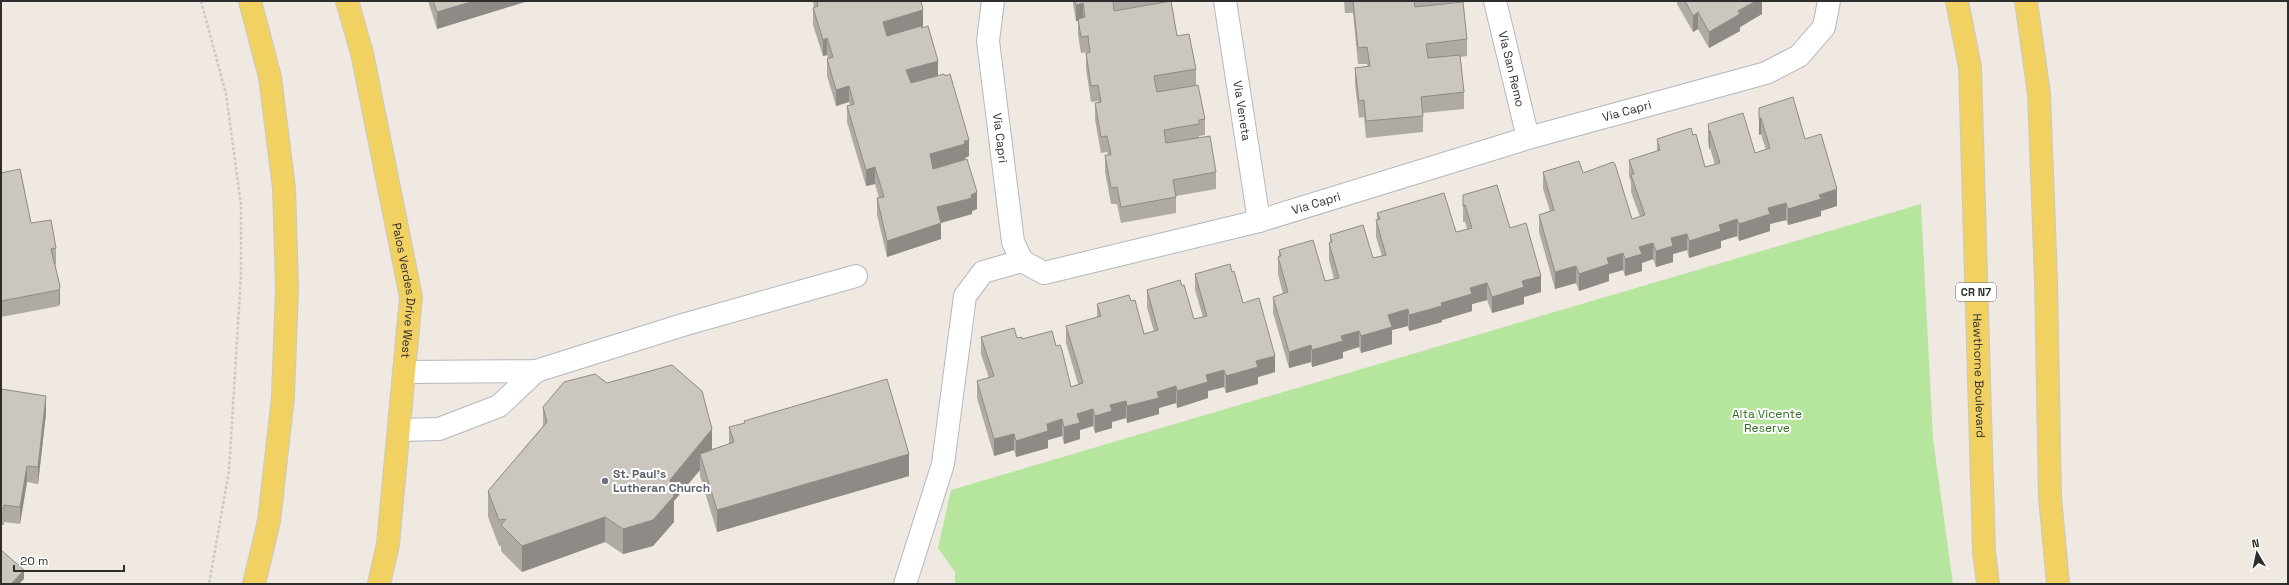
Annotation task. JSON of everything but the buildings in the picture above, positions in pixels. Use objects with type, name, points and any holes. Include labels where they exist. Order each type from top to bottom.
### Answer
[{"type":"main road","points":[[250,1],[270,77],[284,188],[287,288],[283,397],[270,513],[254,584]]},
{"type":"main road","name":"Palos Verdes Drive West","points":[[347,1],[362,53],[411,298],[400,430],[388,544],[379,584]]},
{"type":"main road","name":"Hawthorne Boulevard","points":[[1957,1],[1970,67],[1984,552],[1988,584]]},
{"type":"main road","points":[[2026,1],[2039,94],[2046,280],[2050,497],[2058,584]]},
{"type":"street","name":"Via Capri","points":[[993,1],[988,41],[1013,242],[1022,261],[1044,273],[1259,221],[1528,138],[1766,73],[1800,56],[1824,27],[1829,1]]},
{"type":"street","name":"Via Veneta","points":[[1225,1],[1259,221]]},
{"type":"street","name":"Via San Remo","points":[[1495,1],[1528,138]]},
{"type":"street","points":[[905,584],[943,464],[965,296],[983,272],[1022,261]]},
{"type":"street","points":[[404,372],[536,371],[686,324],[856,276]]},
{"type":"street","points":[[400,430],[439,429],[499,406],[536,371]]},
{"type":"path","points":[[201,1],[226,94],[241,205],[241,275],[229,471],[209,584]]},
{"type":"green space","name":"Alta Vicente Reserve","points":[[1921,204],[1933,439],[1953,584],[955,584],[955,572],[938,548],[951,490]]},
{"type":"place","name":"St. Paul's Lutheran Church","points":[[605,481]]}]
